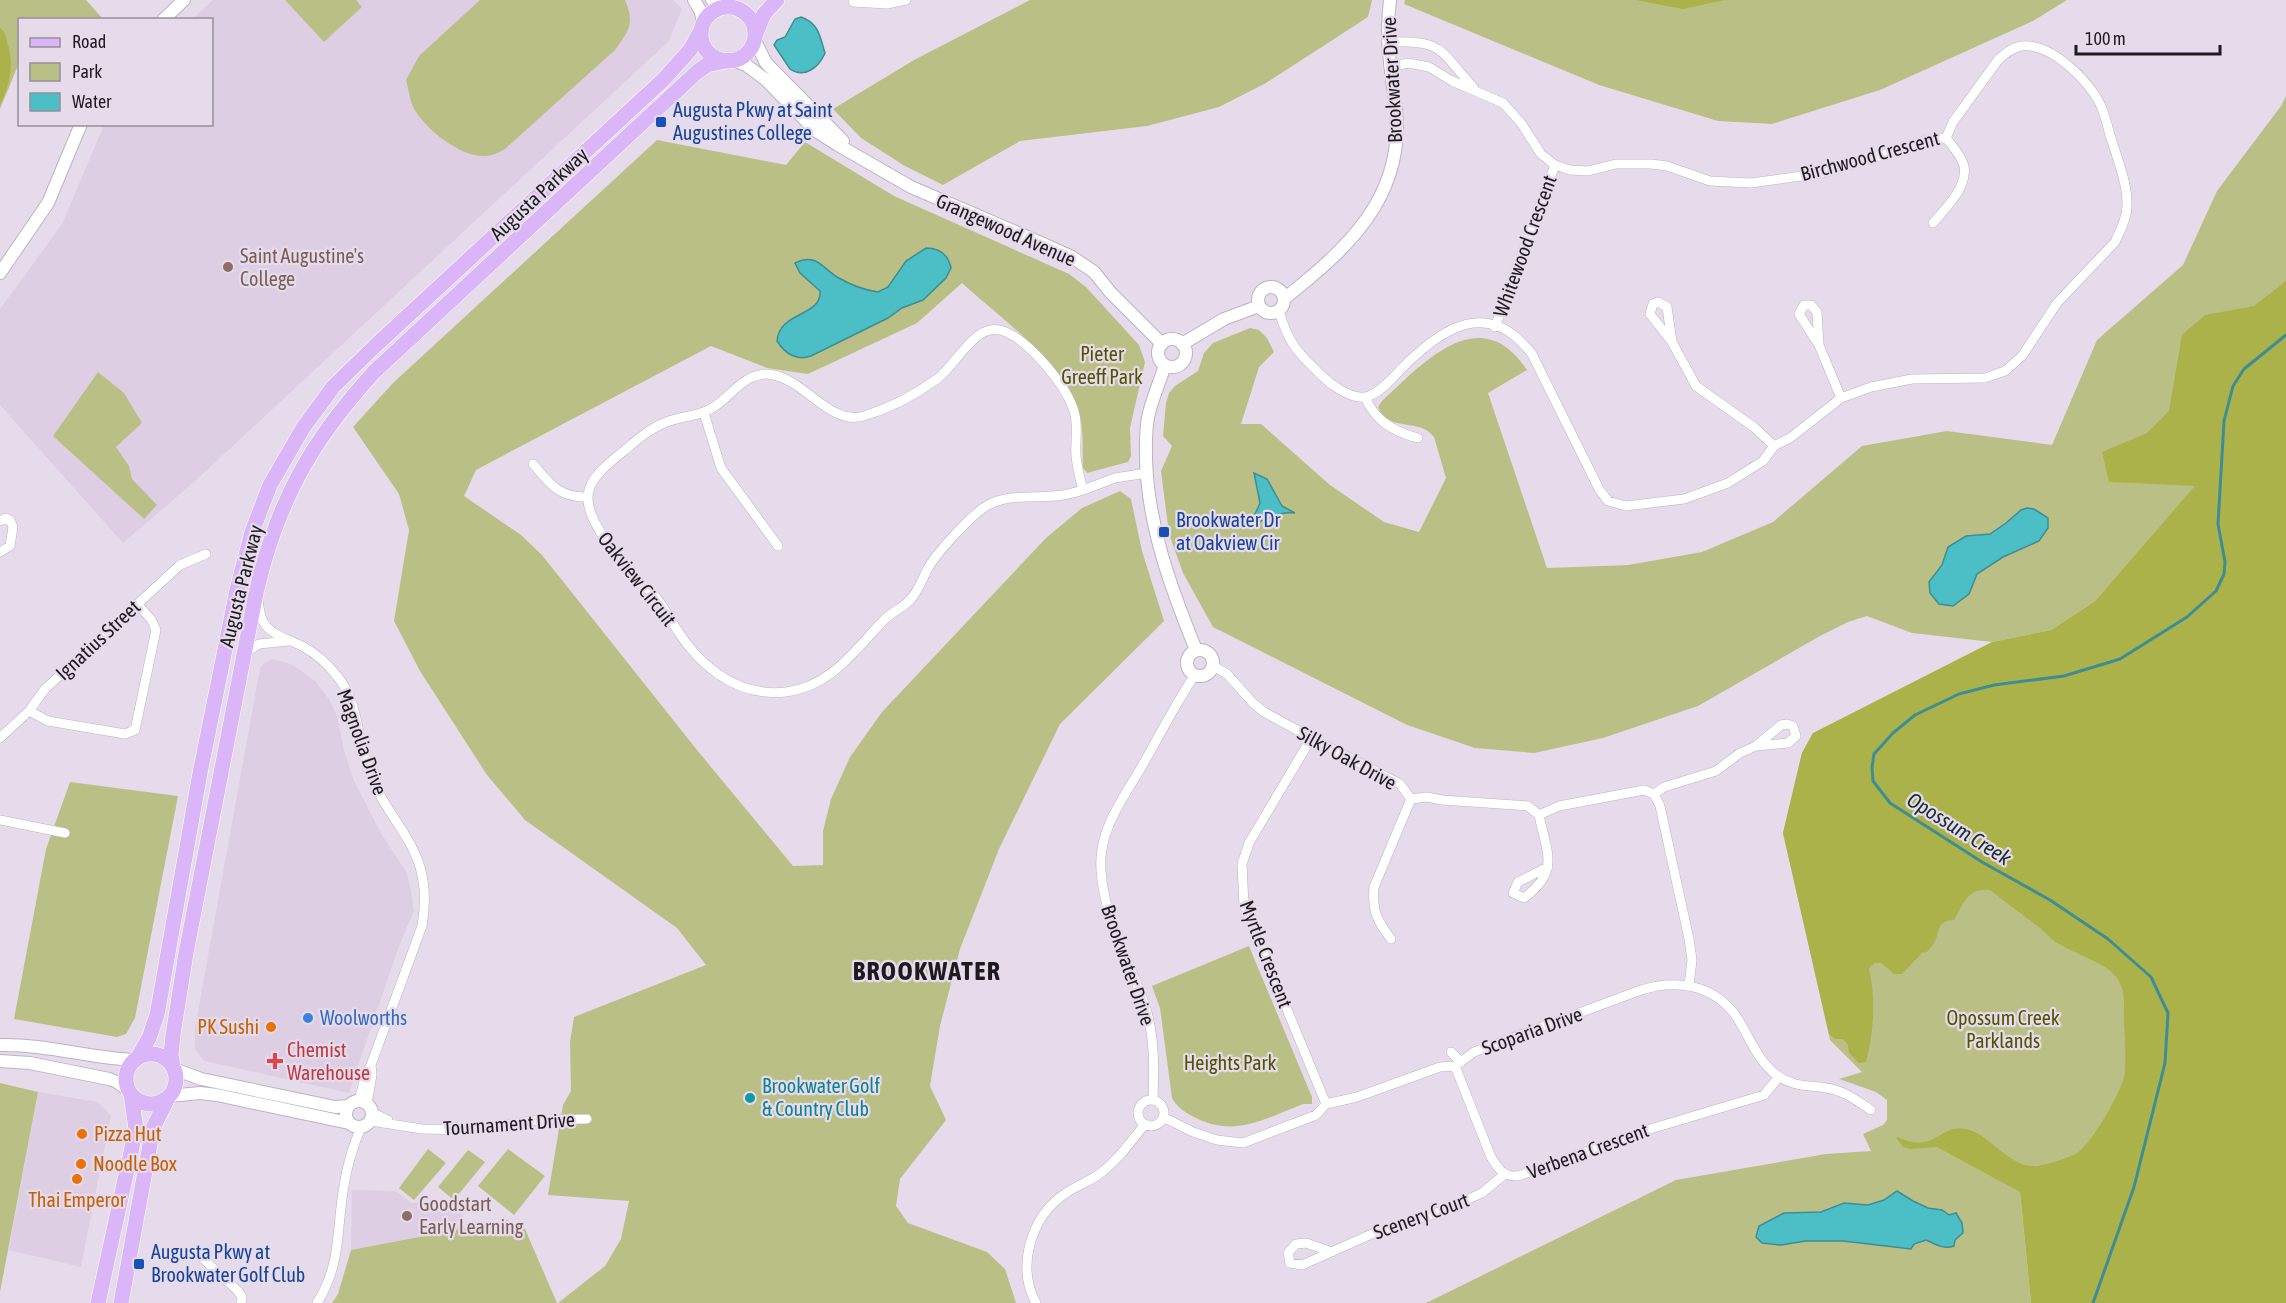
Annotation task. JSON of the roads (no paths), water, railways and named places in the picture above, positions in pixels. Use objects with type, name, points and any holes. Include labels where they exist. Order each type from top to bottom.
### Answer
[{"type":"main road","points":[[746,0],[720,5],[710,13],[702,27],[704,46],[722,60],[732,60],[747,52],[764,14],[777,0]]},
{"type":"main road","points":[[720,5],[733,7],[747,15],[752,21],[754,37]]},
{"type":"main road","name":"Augusta Parkway","points":[[137,1058],[149,1038],[157,1015],[200,773],[243,562],[270,485],[303,428],[333,387],[663,80],[690,50],[702,27]]},
{"type":"main road","name":"Augusta Parkway","points":[[173,1068],[171,1054],[173,1035],[186,954],[256,592],[279,513],[307,457],[342,407],[374,372],[697,72],[707,65],[732,60]]},
{"type":"main road","points":[[98,1303],[136,1128],[126,1078],[128,1070],[137,1058],[154,1054],[161,1056],[173,1068],[176,1083],[153,1128],[121,1303]]},
{"type":"main road","points":[[130,1093],[145,1103],[153,1104],[169,1097]]},
{"type":"street","points":[[165,18],[184,0]]},
{"type":"street","points":[[694,0],[701,12],[702,27]]},
{"type":"street","points":[[853,2],[887,4],[906,0]]},
{"type":"street","name":"Brookwater Drive","points":[[1285,298],[1356,233],[1375,208],[1388,184],[1395,159],[1397,133],[1387,42],[1390,0]]},
{"type":"street","name":"Grangewood Avenue","points":[[754,37],[766,63],[822,122],[863,158]]},
{"type":"street","points":[[1387,42],[1424,42],[1439,49],[1446,53],[1458,72],[1477,92]]},
{"type":"street","name":"Birchwood Crescent","points":[[1365,397],[1379,389],[1432,340],[1447,330],[1473,324],[1495,327],[1515,336],[1532,354],[1599,489],[1608,501],[1616,504],[1642,505],[1684,499],[1728,483],[1763,460],[1774,446],[1790,438],[1841,398],[1871,387],[1912,379],[1985,378],[2005,371],[2022,356],[2057,303],[2115,242],[2128,205],[2101,106],[2077,75],[2049,52],[2030,46],[2018,46],[2006,52],[1998,60],[1953,122],[1946,138],[1927,140],[1874,159],[1823,173],[1751,183],[1710,181],[1667,166],[1651,164],[1616,164],[1588,171],[1570,170],[1555,165]]},
{"type":"street","name":"Grangewood Avenue","points":[[732,60],[746,65],[766,80],[816,131],[911,187],[1072,257],[1094,272],[1111,293],[1162,344]]},
{"type":"street","points":[[1389,67],[1408,63],[1429,67],[1452,81],[1503,103],[1512,111],[1541,154],[1555,165]]},
{"type":"street","points":[[0,273],[48,203],[80,126]]},
{"type":"street","points":[[1933,223],[1953,201],[1963,179],[1964,166],[1958,152],[1946,138]]},
{"type":"street","name":"Whitewood Crescent","points":[[1495,327],[1555,165]]},
{"type":"street","points":[[1267,287],[1280,290],[1285,298],[1284,306],[1279,311],[1266,312],[1259,306],[1258,295],[1267,287]]},
{"type":"street","points":[[1182,344],[1224,319],[1259,306]]},
{"type":"street","points":[[1279,311],[1288,339],[1302,357],[1328,382],[1349,394],[1365,397],[1375,416],[1399,433],[1418,438]]},
{"type":"street","points":[[533,464],[552,487],[576,497],[588,497],[591,484],[599,472],[649,431],[680,417],[704,413],[717,406],[734,388],[751,376],[770,373],[792,381],[828,409],[845,417],[861,417],[908,398],[942,376],[978,336],[989,330],[998,330],[1005,331],[1016,338],[1042,361],[1070,398],[1076,417],[1076,457],[1083,490]]},
{"type":"street","points":[[1170,340],[1182,344],[1186,353],[1184,362],[1176,367],[1165,365],[1159,356],[1162,344],[1170,340]]},
{"type":"street","points":[[1672,342],[1696,386],[1755,428],[1774,446]]},
{"type":"street","points":[[1819,345],[1841,398]]},
{"type":"street","points":[[1165,365],[1148,414],[1147,473],[1156,541],[1196,650]]},
{"type":"street","points":[[704,413],[721,468],[778,546]]},
{"type":"street","name":"Oakview Circuit","points":[[588,497],[588,510],[593,521],[623,566],[632,578],[651,592],[661,603],[679,634],[702,661],[721,677],[739,687],[765,692],[784,692],[814,685],[830,676],[848,660],[886,618],[910,601],[928,567],[976,514],[990,504],[1010,498],[1064,495],[1115,478],[1147,473]]},
{"type":"street","points":[[0,521],[6,518],[10,520],[13,527],[10,546],[0,552]]},
{"type":"street","name":"Ignatius Street","points":[[0,738],[29,711],[45,689],[180,564],[206,554]]},
{"type":"street","name":"Magnolia Drive","points":[[256,592],[262,620],[266,626],[273,633],[311,652],[326,664],[347,691],[370,776],[389,813],[410,843],[424,879],[425,904],[422,927],[366,1074],[360,1115],[344,1184],[338,1250],[332,1273],[317,1303]]},
{"type":"street","points":[[29,711],[48,721],[125,734],[135,730],[156,630],[152,619],[137,604]]},
{"type":"street","points":[[245,653],[259,644],[290,641]]},
{"type":"street","points":[[1196,650],[1208,652],[1213,658],[1213,666],[1204,675],[1195,675],[1189,670],[1187,662],[1196,650]]},
{"type":"street","name":"Silky Oak Drive","points":[[1213,666],[1227,675],[1258,708],[1297,730],[1309,742],[1323,744],[1400,784],[1411,799],[1427,797],[1527,806],[1539,815]]},
{"type":"street","name":"Brookwater Drive","points":[[1145,1124],[1138,1115],[1139,1107],[1145,1101],[1153,1100],[1152,1035],[1146,1011],[1106,904],[1100,868],[1102,848],[1114,811],[1195,675]]},
{"type":"street","name":"Myrtle Crescent","points":[[1309,742],[1250,843],[1242,864],[1241,886],[1244,905],[1326,1104]]},
{"type":"street","points":[[1654,794],[1679,782],[1716,771],[1740,753],[1756,746]]},
{"type":"street","points":[[1548,867],[1539,815],[1559,806],[1644,790],[1654,794],[1660,806],[1689,939],[1692,960],[1689,985]]},
{"type":"street","points":[[1391,939],[1378,922],[1372,902],[1374,887],[1411,799]]},
{"type":"street","points":[[0,820],[65,833]]},
{"type":"street","name":"Scoparia Drive","points":[[1163,1117],[1217,1140],[1243,1143],[1316,1115],[1326,1104],[1358,1097],[1440,1067],[1458,1064],[1474,1052],[1657,985],[1689,985],[1706,991],[1724,1002],[1736,1016],[1763,1063],[1779,1077],[1794,1085],[1841,1091],[1871,1110]]},
{"type":"street","points":[[0,1045],[28,1046],[113,1059],[137,1058]]},
{"type":"street","points":[[1451,1052],[1458,1064]]},
{"type":"street","points":[[0,1061],[30,1063],[109,1079],[117,1082],[130,1093]]},
{"type":"street","name":"Verbena Crescent","points":[[1458,1064],[1491,1157],[1498,1169],[1511,1177],[1647,1130],[1764,1095],[1779,1077]]},
{"type":"street","name":"Tournament Drive","points":[[173,1068],[201,1079],[335,1107],[422,1129],[473,1130],[536,1120],[587,1119]]},
{"type":"street","name":"Tournament Drive","points":[[169,1097],[200,1093],[360,1115]]},
{"type":"street","points":[[1036,1303],[1026,1268],[1028,1248],[1041,1218],[1065,1193],[1099,1175],[1145,1124],[1157,1124],[1163,1117],[1162,1107],[1153,1100]]},
{"type":"street","name":"Scenery Court","points":[[1332,1252],[1374,1233],[1439,1212],[1482,1193],[1505,1174]]},
{"type":"street","points":[[199,1255],[238,1291],[242,1298],[241,1303]]},
{"type":"water","points":[[801,17],[815,27],[825,53],[815,67],[801,73],[790,69],[774,45],[777,40],[785,37],[795,19]]},
{"type":"water","points":[[926,248],[943,253],[951,268],[946,278],[923,300],[902,308],[888,318],[811,356],[796,357],[784,350],[777,341],[785,324],[814,306],[819,299],[820,291],[800,273],[795,263],[802,260],[814,260],[846,282],[878,292],[888,287],[906,261]]},
{"type":"water","points":[[1254,473],[1267,479],[1282,506],[1295,513],[1279,514],[1254,525],[1251,523],[1260,503]]},
{"type":"water","points":[[2034,509],[2048,518],[2048,528],[2039,541],[2003,557],[1977,574],[1969,594],[1953,606],[1939,604],[1930,593],[1929,582],[1942,565],[1948,547],[1966,536],[1990,534],[2021,510]]},
{"type":"water","points":[[1897,1191],[1928,1208],[1942,1210],[1949,1215],[1956,1213],[1962,1223],[1963,1233],[1955,1240],[1954,1246],[1943,1247],[1926,1240],[1914,1244],[1911,1249],[1843,1241],[1806,1241],[1781,1245],[1762,1243],[1756,1237],[1759,1226],[1784,1213],[1821,1212],[1844,1203],[1868,1205],[1884,1200]]},
{"type":"waterway","name":"Opossum Creek","points":[[2093,1303],[2134,1187],[2165,1063],[2168,1013],[2151,977],[2108,939],[2050,900],[1982,862],[1890,803],[1873,781],[1874,754],[1893,733],[1915,715],[1959,694],[1994,685],[2064,676],[2120,659],[2187,617],[2216,591],[2224,574],[2225,562],[2218,524],[2224,421],[2233,386],[2244,369],[2286,335]]},
{"type":"place","name":"Augusta Pkwy at Saint Augustines College","points":[[661,122]]},
{"type":"place","name":"Saint Augustine's College","points":[[228,267]]},
{"type":"place","name":"Brookwater Dr at Oakview Cir","points":[[1164,532]]},
{"type":"place","name":"Woolworths","points":[[308,1018]]},
{"type":"place","name":"PK Sushi","points":[[271,1027]]},
{"type":"place","name":"Chemist Warehouse","points":[[275,1061]]},
{"type":"place","name":"Brookwater Golf & Country Club","points":[[750,1098]]},
{"type":"place","name":"Pizza Hut","points":[[82,1134]]},
{"type":"place","name":"Noodle Box","points":[[81,1164]]},
{"type":"place","name":"Thai Emperor","points":[[77,1179]]},
{"type":"place","name":"Goodstart Early Learning","points":[[407,1216]]},
{"type":"place","name":"Augusta Pkwy at Brookwater Golf Club","points":[[139,1264]]},
{"type":"district","name":"BROOKWATER","points":[[927,971]]},
{"type":"park label","name":"Pieter Greeff Park","points":[[1102,366]]},
{"type":"park label","name":"Opossum Creek Parklands","points":[[2003,1030]]},
{"type":"park label","name":"Heights Park","points":[[1230,1063]]}]
